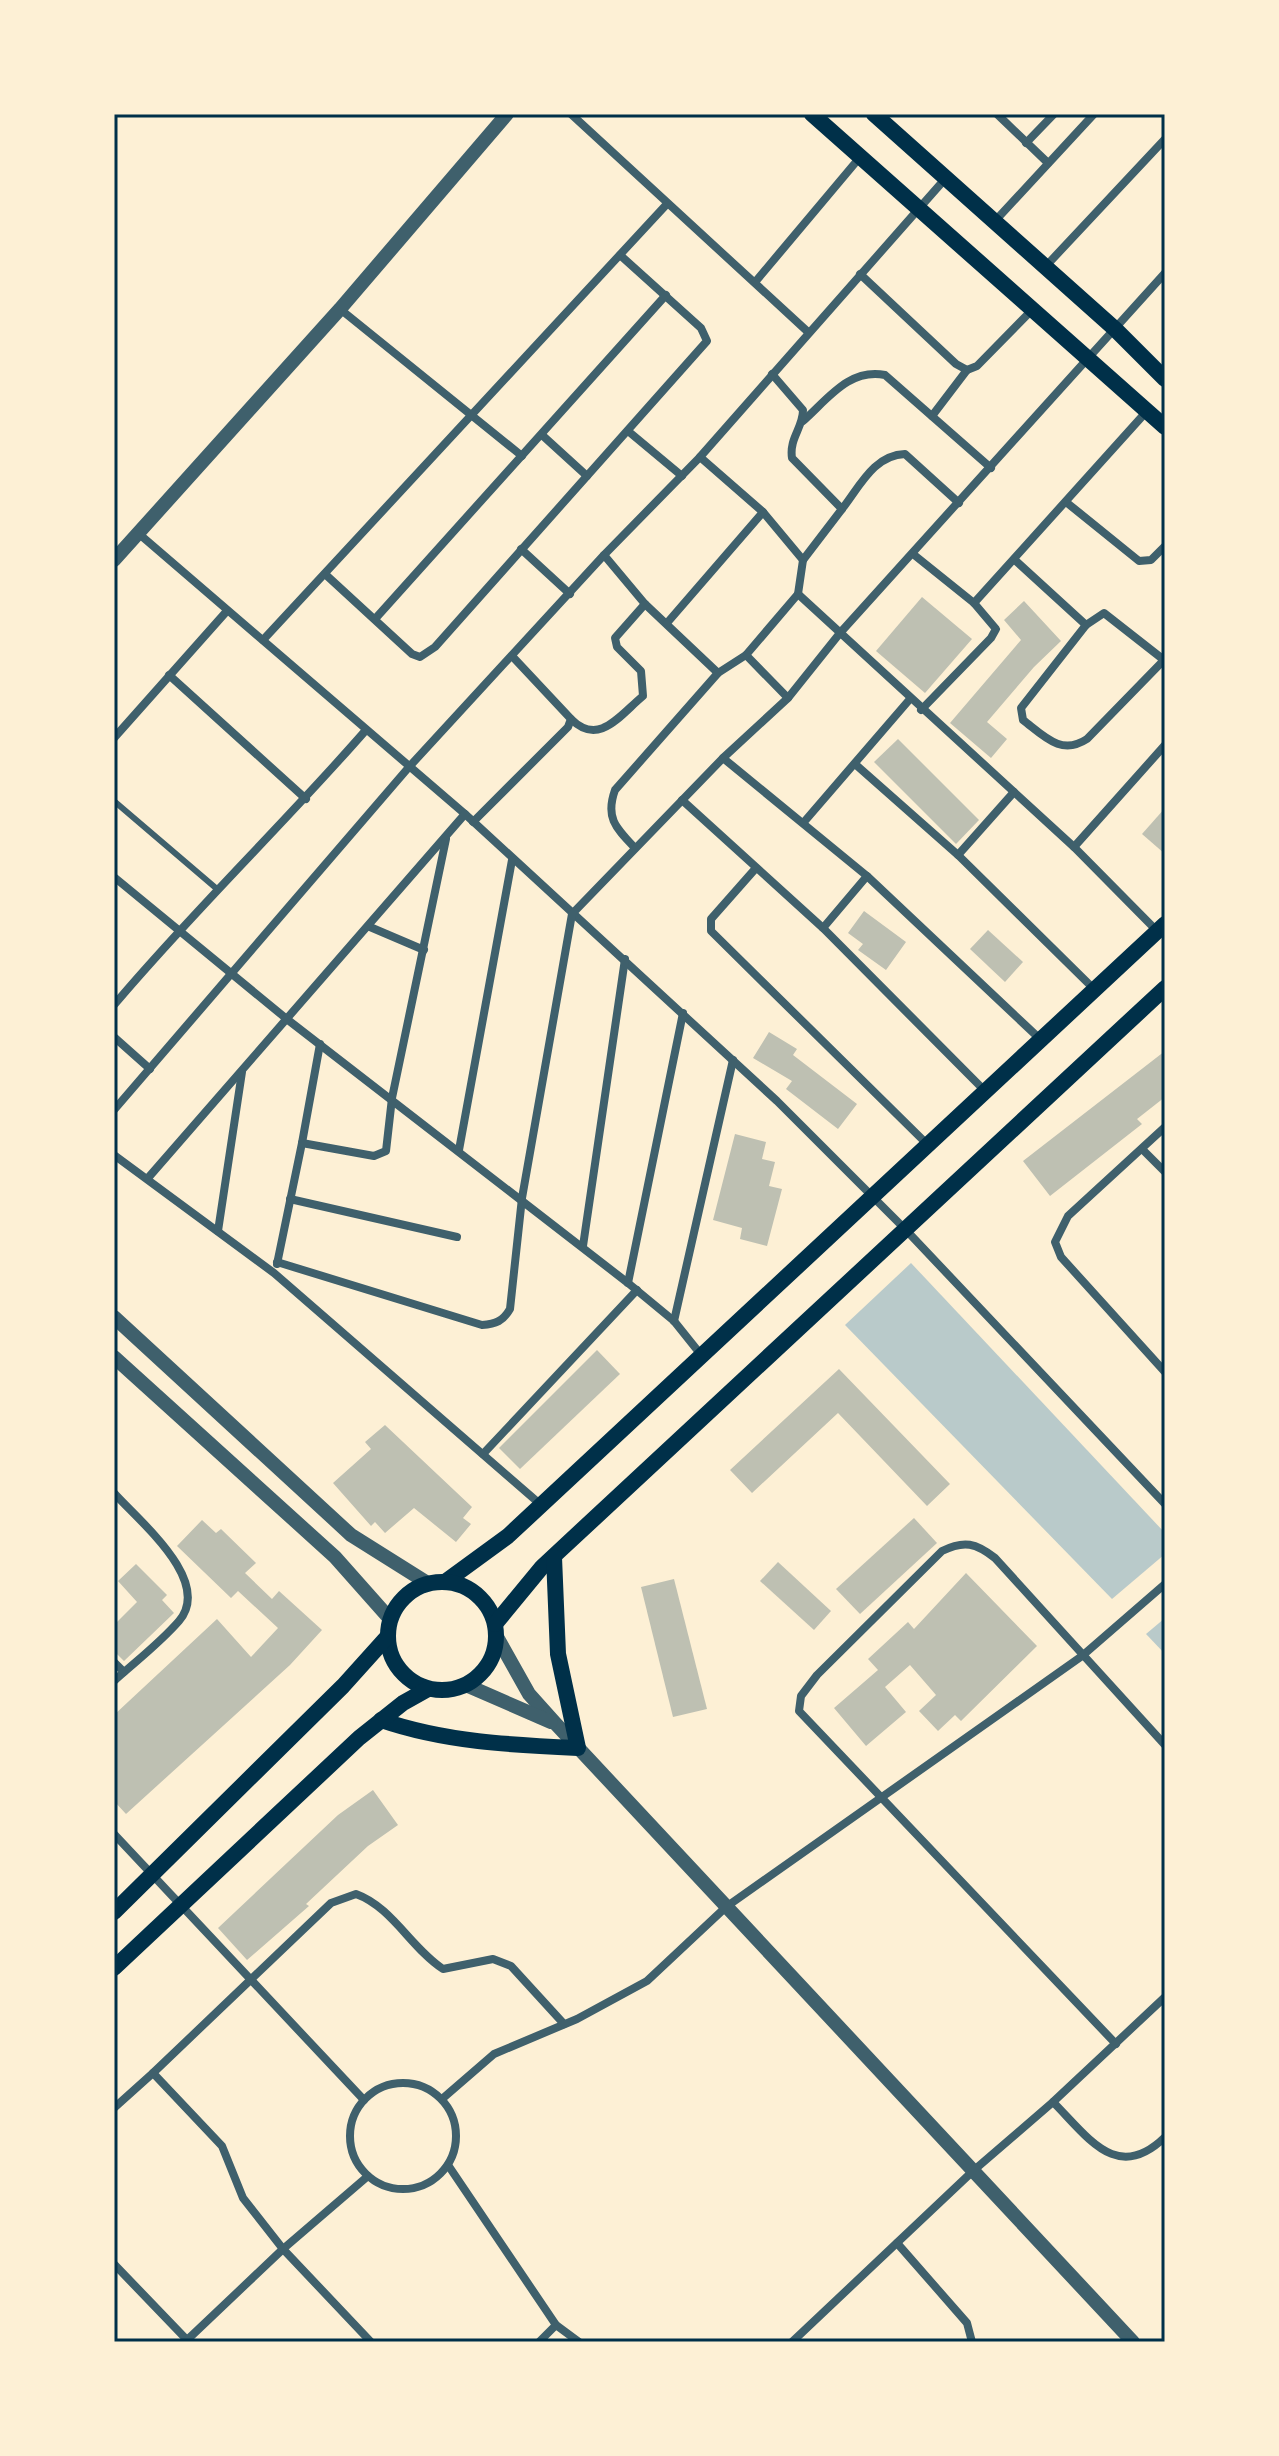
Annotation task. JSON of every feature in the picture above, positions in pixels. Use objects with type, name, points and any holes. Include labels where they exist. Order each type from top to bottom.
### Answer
[{"type":"main road","points":[[812,114],[1165,427]]},
{"type":"main road","points":[[874,114],[1046,266],[1165,379]]},
{"type":"main road","points":[[114,1912],[343,1686],[389,1627],[400,1602],[437,1583],[508,1536],[1161,928]]},
{"type":"main road","points":[[389,1627],[390,1653],[399,1669],[412,1681],[428,1689],[453,1689],[466,1685],[488,1666],[496,1631],[518,1594],[554,1557],[1165,988]]},
{"type":"main road","points":[[381,1720],[417,1732],[471,1741],[578,1748],[558,1654],[554,1557]]},
{"type":"main road","points":[[437,1583],[463,1586],[478,1595],[496,1631]]},
{"type":"main road","points":[[114,1968],[381,1720],[428,1689]]},
{"type":"street","points":[[114,560],[340,309],[507,114]]},
{"type":"street","points":[[571,114],[666,205],[756,281],[808,332]]},
{"type":"street","points":[[997,114],[1048,163]]},
{"type":"street","points":[[1026,143],[1054,114]]},
{"type":"street","points":[[995,221],[1094,114]]},
{"type":"street","points":[[1046,266],[1165,139]]},
{"type":"street","points":[[756,281],[861,156]]},
{"type":"street","points":[[114,1110],[409,767],[604,555],[700,457],[945,179]]},
{"type":"street","points":[[263,640],[470,413],[666,205]]},
{"type":"street","points":[[325,574],[412,654],[420,657],[427,654],[707,341],[704,332],[620,255]]},
{"type":"street","points":[[277,1262],[482,1325],[495,1324],[510,1309],[522,1198],[572,914],[723,758],[788,698],[840,633],[1090,360],[1165,273]]},
{"type":"street","points":[[860,274],[956,364],[967,370]]},
{"type":"street","points":[[375,619],[666,295]]},
{"type":"street","points":[[340,309],[522,456]]},
{"type":"street","points":[[932,416],[967,370],[977,366],[1032,310]]},
{"type":"street","points":[[842,509],[792,458],[791,438],[803,421],[854,376],[868,371],[885,375],[991,468]]},
{"type":"street","points":[[772,374],[803,410],[803,421]]},
{"type":"street","points":[[974,603],[1016,561],[1147,411]]},
{"type":"street","points":[[628,431],[682,476]]},
{"type":"street","points":[[542,435],[587,476]]},
{"type":"street","points":[[635,848],[613,825],[609,814],[615,790],[718,673],[746,655],[798,594],[803,560],[880,460],[891,454],[905,454],[959,503]]},
{"type":"street","points":[[700,457],[763,512],[803,560]]},
{"type":"street","points":[[1066,502],[1139,561],[1151,560],[1165,546]]},
{"type":"street","points":[[667,623],[763,512]]},
{"type":"street","points":[[138,533],[226,612],[263,640],[465,814],[733,1060],[905,1229],[1165,1504]]},
{"type":"street","points":[[521,549],[570,594]]},
{"type":"street","points":[[913,554],[995,624],[995,633],[921,710]]},
{"type":"street","points":[[604,555],[645,604],[718,673]]},
{"type":"street","points":[[1016,561],[1086,625]]},
{"type":"street","points":[[798,594],[1161,928]]},
{"type":"street","points":[[512,656],[583,731],[591,733],[604,728],[643,696],[641,671],[617,647],[615,638],[645,604]]},
{"type":"street","points":[[114,738],[226,612]]},
{"type":"street","points":[[1098,614],[1110,615],[1165,660],[1077,746],[1058,746],[1023,720],[1021,708],[1098,614]]},
{"type":"street","points":[[746,655],[788,698]]},
{"type":"street","points":[[169,675],[306,799]]},
{"type":"street","points":[[804,822],[910,699]]},
{"type":"street","points":[[473,822],[568,727],[571,719]]},
{"type":"street","points":[[114,1005],[178,929],[306,799],[366,730]]},
{"type":"street","points":[[1074,847],[1165,745]]},
{"type":"street","points":[[723,758],[867,876],[1040,1039]]},
{"type":"street","points":[[855,764],[958,855],[1094,989]]},
{"type":"street","points":[[958,855],[1014,792]]},
{"type":"street","points":[[682,800],[823,928],[985,1091]]},
{"type":"street","points":[[148,1178],[370,927],[465,814]]},
{"type":"street","points":[[302,1143],[380,1155],[386,1151],[392,1098],[446,839]]},
{"type":"street","points":[[459,1150],[512,860]]},
{"type":"street","points":[[756,868],[711,919],[711,931],[927,1144]]},
{"type":"street","points":[[823,928],[867,876]]},
{"type":"street","points":[[114,877],[288,1020],[583,1246],[674,1321],[702,1356]]},
{"type":"street","points":[[370,927],[424,950]]},
{"type":"street","points":[[583,1246],[625,959]]},
{"type":"street","points":[[628,1283],[683,1013]]},
{"type":"street","points":[[114,1037],[150,1069]]},
{"type":"street","points":[[274,1273],[320,1044]]},
{"type":"street","points":[[674,1321],[733,1060]]},
{"type":"street","points":[[218,1231],[242,1071]]},
{"type":"street","points":[[1165,1127],[1068,1216],[1055,1242],[1061,1257],[1165,1372]]},
{"type":"street","points":[[1142,1149],[1165,1172]]},
{"type":"street","points":[[114,1155],[274,1273],[540,1504]]},
{"type":"street","points":[[290,1199],[457,1237]]},
{"type":"street","points":[[483,1454],[637,1290]]},
{"type":"street","points":[[114,1317],[351,1535],[437,1583]]},
{"type":"street","points":[[114,1357],[335,1557],[389,1627]]},
{"type":"street","points":[[114,1493],[181,1569],[189,1599],[181,1619],[114,1681]]},
{"type":"street","points":[[1116,2044],[799,1711],[801,1696],[817,1675],[942,1551],[966,1542],[980,1547],[1165,1745]]},
{"type":"street","points":[[442,2099],[494,2054],[622,1997],[647,1981],[726,1907],[882,1800],[1082,1656],[1165,1584]]},
{"type":"street","points":[[496,1631],[529,1694],[1133,2342]]},
{"type":"street","points":[[114,1662],[124,1672]]},
{"type":"street","points":[[466,1685],[555,1723]]},
{"type":"street","points":[[114,1834],[364,2100]]},
{"type":"street","points":[[114,2108],[331,1903],[356,1894],[378,1906],[428,1959],[443,1969],[493,1959],[511,1966],[564,2024]]},
{"type":"street","points":[[792,2342],[973,2171],[1053,2102],[1165,1997]]},
{"type":"street","points":[[153,2073],[222,2146],[243,2198],[283,2249],[371,2342]]},
{"type":"street","points":[[404,2082],[427,2088],[442,2099],[454,2119],[457,2137],[448,2165],[436,2178],[418,2187],[399,2189],[381,2185],[368,2176],[356,2161],[350,2144],[354,2116],[364,2100],[385,2086],[404,2082]]},
{"type":"street","points":[[1053,2102],[1105,2155],[1118,2157],[1151,2150],[1165,2137]]},
{"type":"street","points":[[448,2165],[556,2325],[579,2342]]},
{"type":"street","points":[[114,2264],[187,2341],[283,2249],[368,2176]]},
{"type":"street","points":[[897,2243],[967,2323],[972,2342]]},
{"type":"street","points":[[539,2342],[556,2325]]},
{"type":"lane","points":[[114,801],[217,889]]},
{"type":"shaded area","points":[[911,1263],[1165,1533],[1165,1554],[1112,1599],[845,1325]]},
{"type":"shaded area","points":[[1165,1618],[1165,1654],[1146,1634]]},
{"type":"building","points":[[922,597],[972,639],[925,693],[876,651]]},
{"type":"building","points":[[1024,601],[1061,641],[987,722],[1007,739],[991,758],[950,723],[1021,640],[1004,620]]},
{"type":"building","points":[[898,739],[979,820],[956,844],[874,762]]},
{"type":"building","points":[[1165,808],[1165,854],[1142,834]]},
{"type":"building","points":[[864,911],[906,942],[886,970],[858,950],[863,944],[848,933]]},
{"type":"building","points":[[988,930],[1023,962],[1005,982],[970,949]]},
{"type":"building","points":[[769,1032],[797,1049],[793,1055],[857,1104],[838,1129],[786,1089],[792,1081],[753,1058]]},
{"type":"building","points":[[1165,1051],[1165,1097],[1137,1119],[1142,1124],[1050,1196],[1023,1161]]},
{"type":"building","points":[[735,1134],[766,1142],[762,1159],[775,1162],[769,1186],[782,1189],[767,1246],[740,1239],[742,1228],[713,1220]]},
{"type":"building","points":[[597,1350],[620,1374],[520,1469],[499,1448]]},
{"type":"building","points":[[839,1369],[950,1484],[927,1506],[838,1413],[752,1493],[730,1470]]},
{"type":"building","points":[[385,1425],[472,1507],[463,1518],[471,1524],[456,1542],[414,1508],[385,1533],[375,1522],[371,1526],[333,1483],[371,1449],[365,1442]]},
{"type":"building","points":[[914,1518],[937,1543],[860,1614],[836,1589]]},
{"type":"building","points":[[202,1520],[216,1533],[221,1529],[256,1563],[245,1573],[272,1599],[279,1591],[322,1630],[290,1665],[126,1814],[114,1801],[114,1715],[217,1619],[251,1657],[278,1628],[238,1591],[231,1598],[177,1546]]},
{"type":"building","points":[[778,1562],[831,1611],[814,1630],[760,1581]]},
{"type":"building","points":[[136,1564],[167,1595],[162,1600],[174,1613],[124,1661],[114,1651],[114,1625],[137,1602],[118,1581]]},
{"type":"building","points":[[966,1573],[1037,1646],[961,1721],[955,1715],[938,1731],[919,1711],[936,1695],[910,1665],[885,1687],[906,1712],[866,1746],[834,1708],[878,1670],[868,1659],[908,1622],[914,1629]]},
{"type":"building","points":[[674,1579],[707,1709],[673,1717],[641,1587]]},
{"type":"building","points":[[373,1790],[398,1825],[368,1846],[306,1904],[309,1906],[247,1960],[218,1928],[338,1815]]}]
